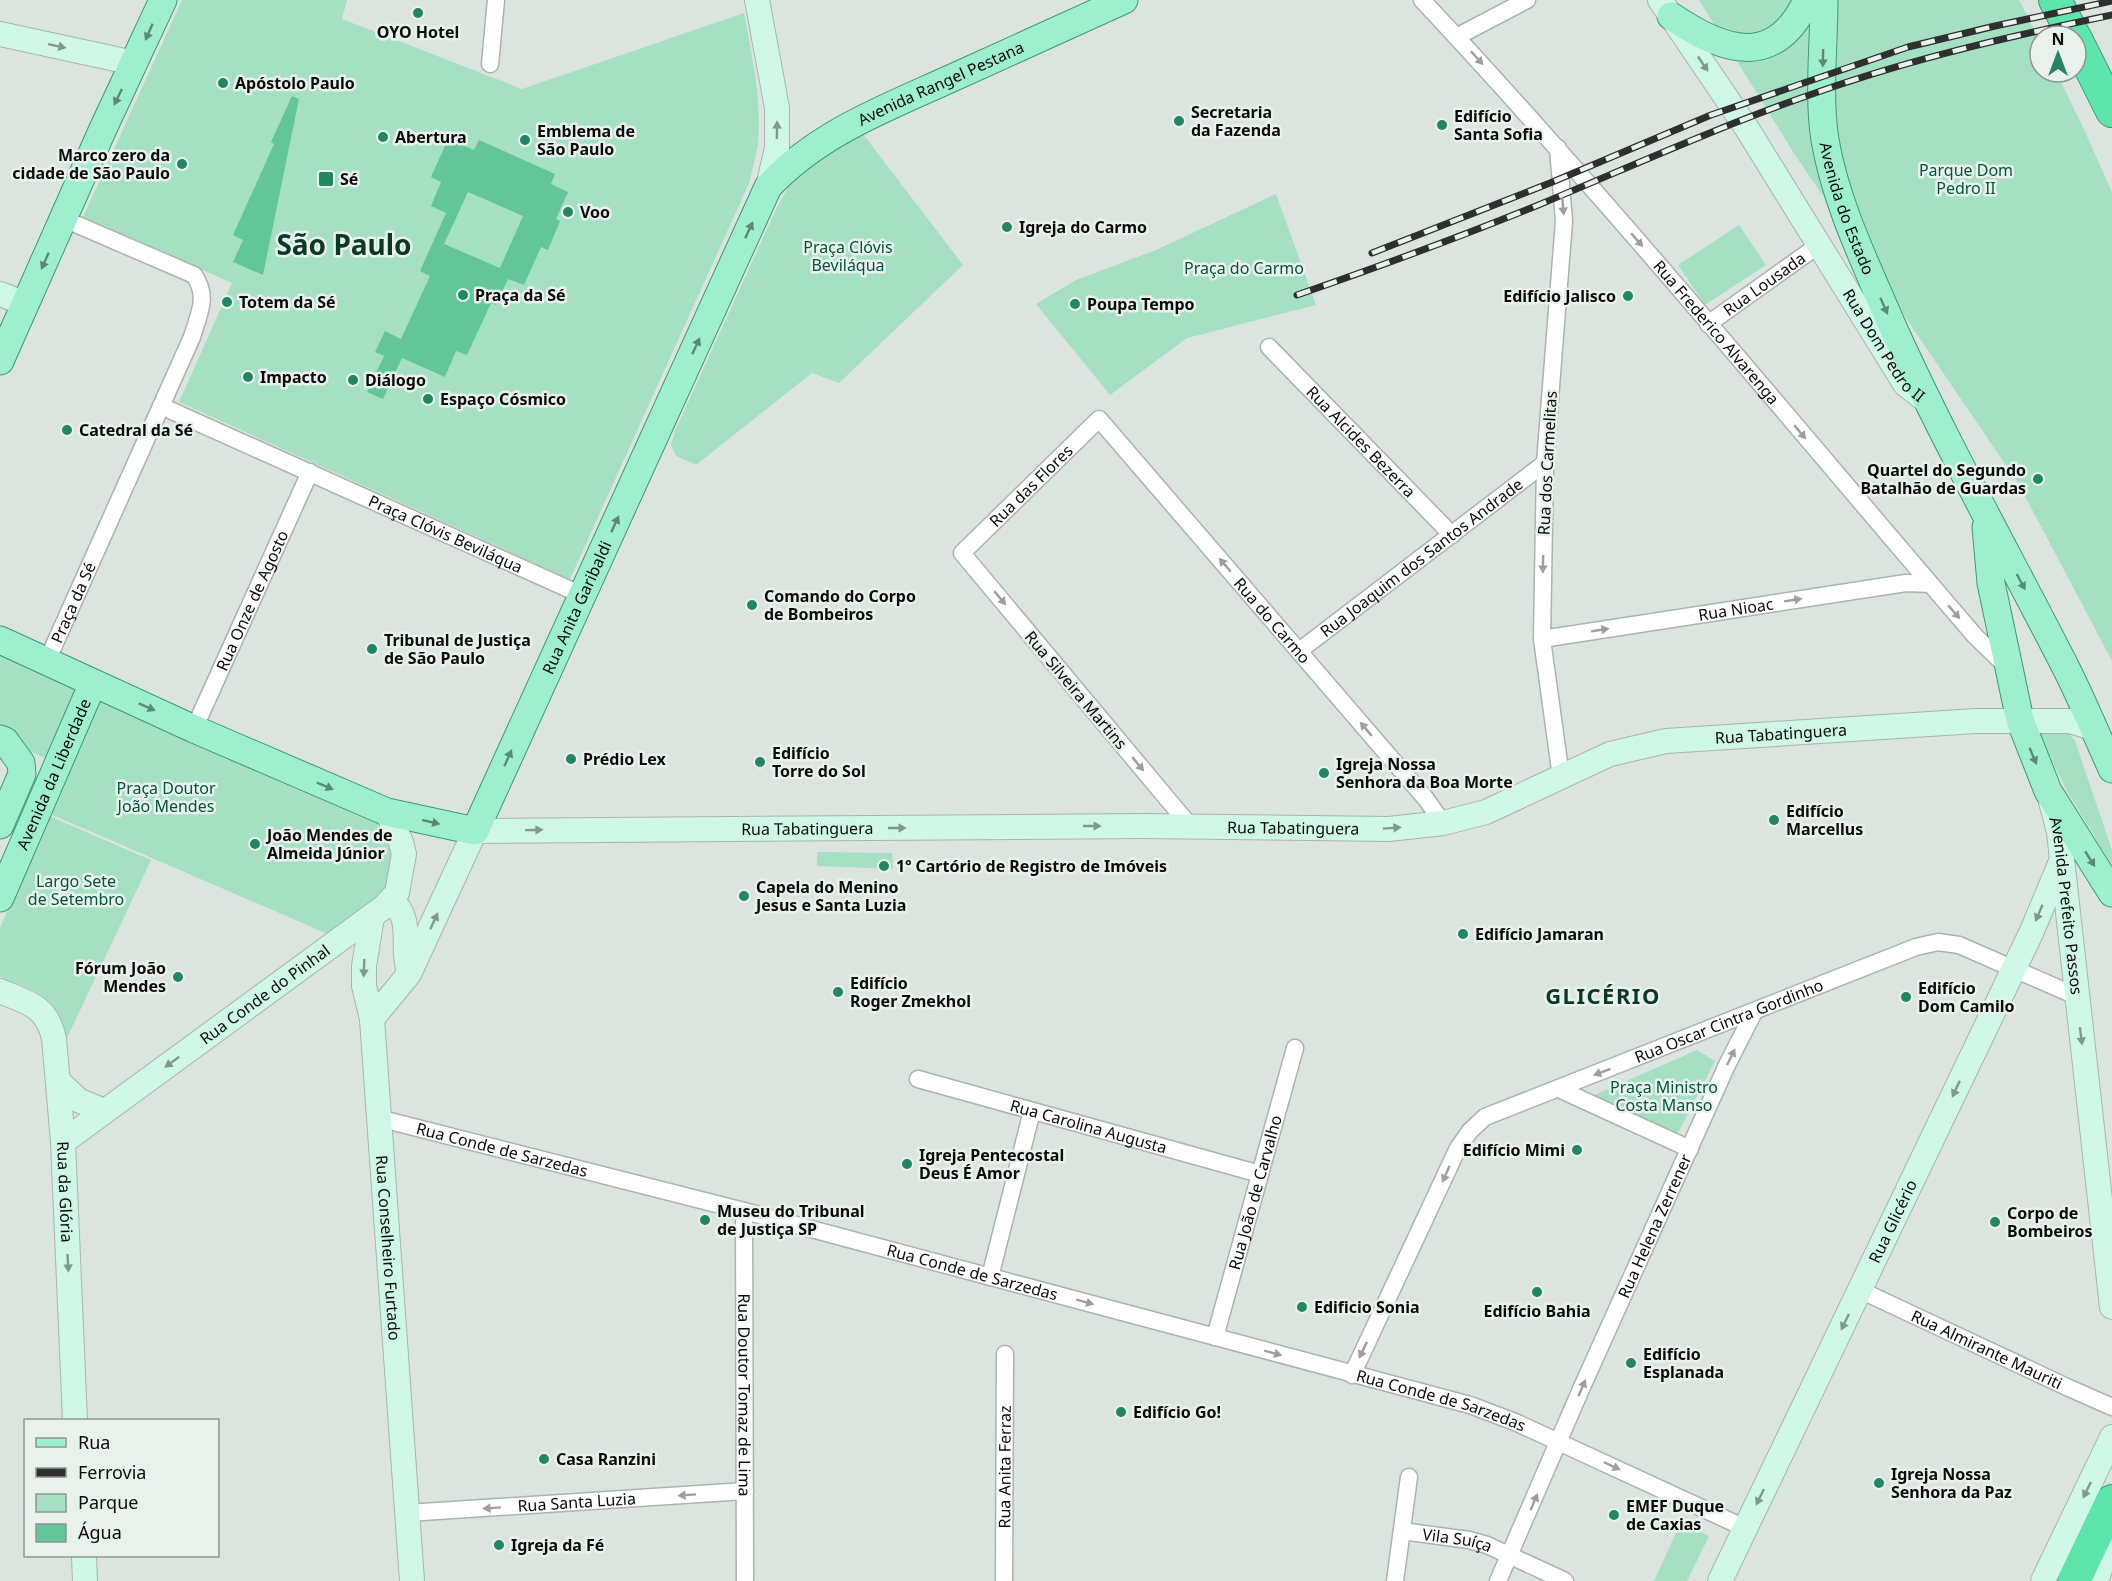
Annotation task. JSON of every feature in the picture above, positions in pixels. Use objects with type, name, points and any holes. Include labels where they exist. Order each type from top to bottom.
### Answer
[{"type":"highway","points":[[2055,0],[2068,24]]},
{"type":"highway","points":[[2088,64],[2112,111]]},
{"type":"highway","points":[[2074,1581],[2112,1501]]},
{"type":"main road","points":[[0,361],[163,0]]},
{"type":"main road","points":[[1034,41],[1080,0]]},
{"type":"main road","name":"Avenida Rangel Pestana","points":[[768,187],[793,162],[817,144],[866,117],[1124,0]]},
{"type":"main road","points":[[1666,8],[1716,42],[1734,47],[1751,48],[1766,44],[1783,35],[1796,22],[1807,0]]},
{"type":"main road","name":"Avenida do Estado","points":[[1824,0],[1823,117],[1825,141],[1834,177],[1853,235],[1928,402]]},
{"type":"main road","name":"Rua Anita Garibaldi","points":[[475,831],[768,187]]},
{"type":"main road","name":"Rua Dom Pedro II","points":[[1928,402],[2068,672],[2112,769]]},
{"type":"main road","name":"Avenida Prefeito Passos","points":[[1984,511],[1991,583],[2008,668],[2020,720],[2048,791]]},
{"type":"main road","points":[[0,640],[194,729],[387,812],[475,831]]},
{"type":"main road","name":"Avenida da Liberdade","points":[[0,898],[93,683]]},
{"type":"main road","name":"Avenida da Liberdade","points":[[0,739],[5,741],[21,763],[22,774],[0,825]]},
{"type":"main road","points":[[2048,791],[2112,893]]},
{"type":"street","points":[[490,64],[496,0]]},
{"type":"street","points":[[757,0],[777,108],[777,148],[768,187]]},
{"type":"street","name":"Rua Frederico Alvarenga","points":[[1422,0],[1458,36],[1558,148],[1930,584],[1975,636],[2008,668]]},
{"type":"street","points":[[1458,36],[1527,0]]},
{"type":"street","name":"Rua Dom Pedro II","points":[[1666,8],[1820,244],[1905,384],[1928,402]]},
{"type":"street","points":[[0,34],[134,63]]},
{"type":"street","name":"Rua dos Carmelitas","points":[[1558,148],[1564,221],[1545,464],[1542,639],[1561,777]]},
{"type":"street","name":"Praça da Sé","points":[[47,661],[192,337],[204,297],[201,285],[194,275],[64,219]]},
{"type":"street","name":"Rua Lousada","points":[[1708,324],[1820,244]]},
{"type":"street","points":[[0,294],[26,304]]},
{"type":"street","name":"Rua Alcides Bezerra","points":[[1269,347],[1452,535]]},
{"type":"street","name":"Praça Clóvis Beviláqua","points":[[161,406],[582,595]]},
{"type":"street","name":"Rua das Flores","points":[[962,553],[1099,419]]},
{"type":"street","name":"Rua do Carmo","points":[[1099,419],[1299,651],[1443,823]]},
{"type":"street","name":"Rua Joaquim dos Santos Andrade","points":[[1299,651],[1545,464]]},
{"type":"street","name":"Rua Onze de Agosto","points":[[194,729],[310,472]]},
{"type":"street","name":"Rua Silveira Martins","points":[[962,553],[1190,826]]},
{"type":"street","name":"Rua Nioac","points":[[1542,639],[1906,583],[1930,584]]},
{"type":"street","name":"Rua Tabatinguera","points":[[475,831],[1190,826],[1389,829],[1443,823],[1486,812],[1610,754],[1666,741],[1976,721],[2070,721],[2093,728]]},
{"type":"street","name":"Avenida Prefeito Passos","points":[[2048,791],[2059,832],[2112,1307]]},
{"type":"street","name":"Rua Conde do Pinhal","points":[[63,1142],[372,917],[391,900],[397,893],[404,854],[387,812]]},
{"type":"street","name":"Rua Anita Garibaldi","points":[[372,1019],[409,974],[475,831]]},
{"type":"street","name":"Rua Glicério","points":[[1720,1581],[2032,931],[2062,859]]},
{"type":"street","points":[[391,900],[397,905],[405,919],[407,933],[405,962],[409,974]]},
{"type":"street","name":"Rua Conselheiro Furtado","points":[[372,917],[364,966],[364,986],[372,1019],[412,1581]]},
{"type":"street","name":"Rua Oscar Cintra Gordinho","points":[[1352,1375],[1458,1148],[1470,1131],[1485,1117],[1916,947],[1938,942],[1959,945],[2076,996]]},
{"type":"street","name":"Rua da Glória","points":[[0,991],[33,1005],[44,1013],[51,1024],[54,1038],[63,1142],[75,1419]]},
{"type":"street","name":"Rua Helena Zerrener","points":[[1498,1581],[1582,1387],[1754,1012]]},
{"type":"street","name":"Rua João de Carvalho","points":[[1215,1337],[1295,1048]]},
{"type":"street","name":"Rua Carolina Augusta","points":[[918,1079],[1260,1174]]},
{"type":"street","points":[[58,1081],[78,1100],[104,1111]]},
{"type":"street","points":[[1559,1089],[1690,1149]]},
{"type":"street","points":[[990,1276],[1032,1111]]},
{"type":"street","name":"Rua Conde de Sarzedas","points":[[378,1118],[744,1211],[1470,1405],[1515,1422],[1745,1528]]},
{"type":"street","name":"Rua Doutor Tomaz de Lima","points":[[744,1211],[745,1581]]},
{"type":"street","name":"Rua Almirante Mauriti","points":[[1860,1290],[2112,1407]]},
{"type":"street","name":"Rua Anita Ferraz","points":[[1004,1581],[1005,1354]]},
{"type":"street","points":[[2043,1581],[2112,1437]]},
{"type":"street","name":"Vila Suíça","points":[[1395,1581],[1409,1477]]},
{"type":"street","name":"Rua Santa Luzia","points":[[407,1513],[745,1491]]},
{"type":"street","points":[[2096,1581],[2112,1525]]},
{"type":"street","name":"Vila Suíça","points":[[1402,1531],[1469,1540],[1492,1547],[1565,1581]]},
{"type":"street","points":[[84,1557],[85,1581]]},
{"type":"green space","name":"Praça da Sé","points":[[182,0],[347,0],[342,19],[522,89],[744,13],[756,78],[759,111],[758,144],[750,181],[570,579],[179,402],[232,283],[83,217]]},
{"type":"green space","name":"Parque Dom Pedro II","points":[[1699,0],[2019,0],[2031,24],[2028,24],[2028,84],[2062,84],[2112,192],[2112,661],[2018,483],[1795,155]]},
{"type":"green space","name":"Praça Clóvis Beviláqua","points":[[860,130],[963,265],[839,383],[812,373],[696,465],[676,456],[671,445],[675,431],[778,205],[795,176]]},
{"type":"green space","name":"Praça do Carmo","points":[[1276,194],[1316,305],[1187,338],[1110,395],[1036,304],[1076,280],[1156,250]]},
{"type":"green space","points":[[1739,225],[1766,265],[1705,305],[1678,265]]},
{"type":"green space","points":[[0,655],[76,690],[47,759],[27,750],[14,730],[0,724]]},
{"type":"green space","name":"Praça Doutor João Mendes","points":[[100,700],[379,823],[392,854],[386,888],[372,902],[328,934],[50,814]]},
{"type":"green space","points":[[2040,728],[2068,731],[2075,741],[2112,850],[2112,865],[2067,791],[2041,738]]},
{"type":"green space","name":"Largo Sete de Setembro","points":[[49,816],[151,860],[67,1038],[63,1023],[51,1003],[35,991],[0,977],[0,928]]},
{"type":"green space","points":[[817,852],[892,853],[893,869],[817,866]]},
{"type":"green space","name":"Praça Ministro Costa Manso","points":[[1697,1050],[1715,1061],[1676,1137],[1592,1096]]},
{"type":"green space","points":[[1681,1522],[1709,1536],[1687,1581],[1654,1581]]},
{"type":"water","points":[[292,96],[299,99],[263,275],[233,262],[243,240],[233,235],[274,144],[271,142]]},
{"type":"water","points":[[448,139],[474,150],[479,140],[555,174],[551,184],[568,192],[556,219],[560,221],[548,250],[541,247],[524,285],[508,279],[496,305],[491,303],[467,355],[456,351],[445,377],[402,358],[383,399],[367,392],[384,356],[375,352],[385,331],[401,339],[430,276],[420,271],[446,213],[431,206],[441,182],[431,177]],"holes":[[[468,192],[523,216],[500,268],[444,244]]]},
{"type":"railway","points":[[1372,253],[1550,183],[1711,115],[1908,47],[2112,1]]},
{"type":"railway","points":[[1297,295],[1477,229],[1711,132],[1818,92],[1964,49],[2112,15]]},
{"type":"place","name":"OYO Hotel","points":[[418,13]]},
{"type":"place","name":"Apóstolo Paulo","points":[[223,83]]},
{"type":"place","name":"Secretaria da Fazenda","points":[[1179,121]]},
{"type":"place","name":"Edifício Santa Sofia","points":[[1442,125]]},
{"type":"place","name":"Abertura","points":[[383,137]]},
{"type":"place","name":"Emblema de São Paulo","points":[[525,140]]},
{"type":"place","name":"Marco zero da cidade de São Paulo","points":[[182,164]]},
{"type":"place","name":"Sé","points":[[326,179]]},
{"type":"place","name":"Voo","points":[[568,212]]},
{"type":"place","name":"Igreja do Carmo","points":[[1007,227]]},
{"type":"place","name":"Praça da Sé","points":[[463,295]]},
{"type":"place","name":"Edifício Jalisco","points":[[1628,296]]},
{"type":"place","name":"Totem da Sé","points":[[227,302]]},
{"type":"place","name":"Poupa Tempo","points":[[1075,304]]},
{"type":"place","name":"Impacto","points":[[248,377]]},
{"type":"place","name":"Diálogo","points":[[353,380]]},
{"type":"place","name":"Espaço Cósmico","points":[[428,399]]},
{"type":"place","name":"Catedral da Sé","points":[[67,430]]},
{"type":"place","name":"Quartel do Segundo Batalhão de Guardas","points":[[2038,479]]},
{"type":"place","name":"Comando do Corpo de Bombeiros","points":[[752,605]]},
{"type":"place","name":"Tribunal de Justiça de São Paulo","points":[[372,649]]},
{"type":"place","name":"Prédio Lex","points":[[571,759]]},
{"type":"place","name":"Edifício Torre do Sol","points":[[760,762]]},
{"type":"place","name":"Igreja Nossa Senhora da Boa Morte","points":[[1324,773]]},
{"type":"place","name":"Edifício Marcellus","points":[[1774,820]]},
{"type":"place","name":"João Mendes de Almeida Júnior","points":[[255,844]]},
{"type":"place","name":"1º Cartório de Registro de Imóveis","points":[[884,866]]},
{"type":"place","name":"Capela do Menino Jesus e Santa Luzia","points":[[744,896]]},
{"type":"place","name":"Edifício Jamaran","points":[[1463,934]]},
{"type":"place","name":"Fórum João Mendes","points":[[178,977]]},
{"type":"place","name":"Edifício Roger Zmekhol","points":[[838,992]]},
{"type":"place","name":"Edifício Dom Camilo","points":[[1906,997]]},
{"type":"place","name":"Edifício Mimi","points":[[1577,1150]]},
{"type":"place","name":"Igreja Pentecostal Deus É Amor","points":[[907,1164]]},
{"type":"place","name":"Museu do Tribunal de Justiça SP","points":[[705,1220]]},
{"type":"place","name":"Corpo de Bombeiros","points":[[1995,1222]]},
{"type":"place","name":"Edifício Bahia","points":[[1537,1292]]},
{"type":"place","name":"Edificio Sonia","points":[[1302,1307]]},
{"type":"place","name":"Edifício Esplanada","points":[[1631,1363]]},
{"type":"place","name":"Edifício Go!","points":[[1121,1412]]},
{"type":"place","name":"Casa Ranzini","points":[[544,1459]]},
{"type":"place","name":"Igreja Nossa Senhora da Paz","points":[[1879,1483]]},
{"type":"place","name":"EMEF Duque de Caxias","points":[[1614,1515]]},
{"type":"place","name":"Igreja da Fé","points":[[499,1545]]},
{"type":"district","name":"São Paulo","points":[[344,244]]},
{"type":"district","name":"GLICÉRIO","points":[[1603,995]]}]
